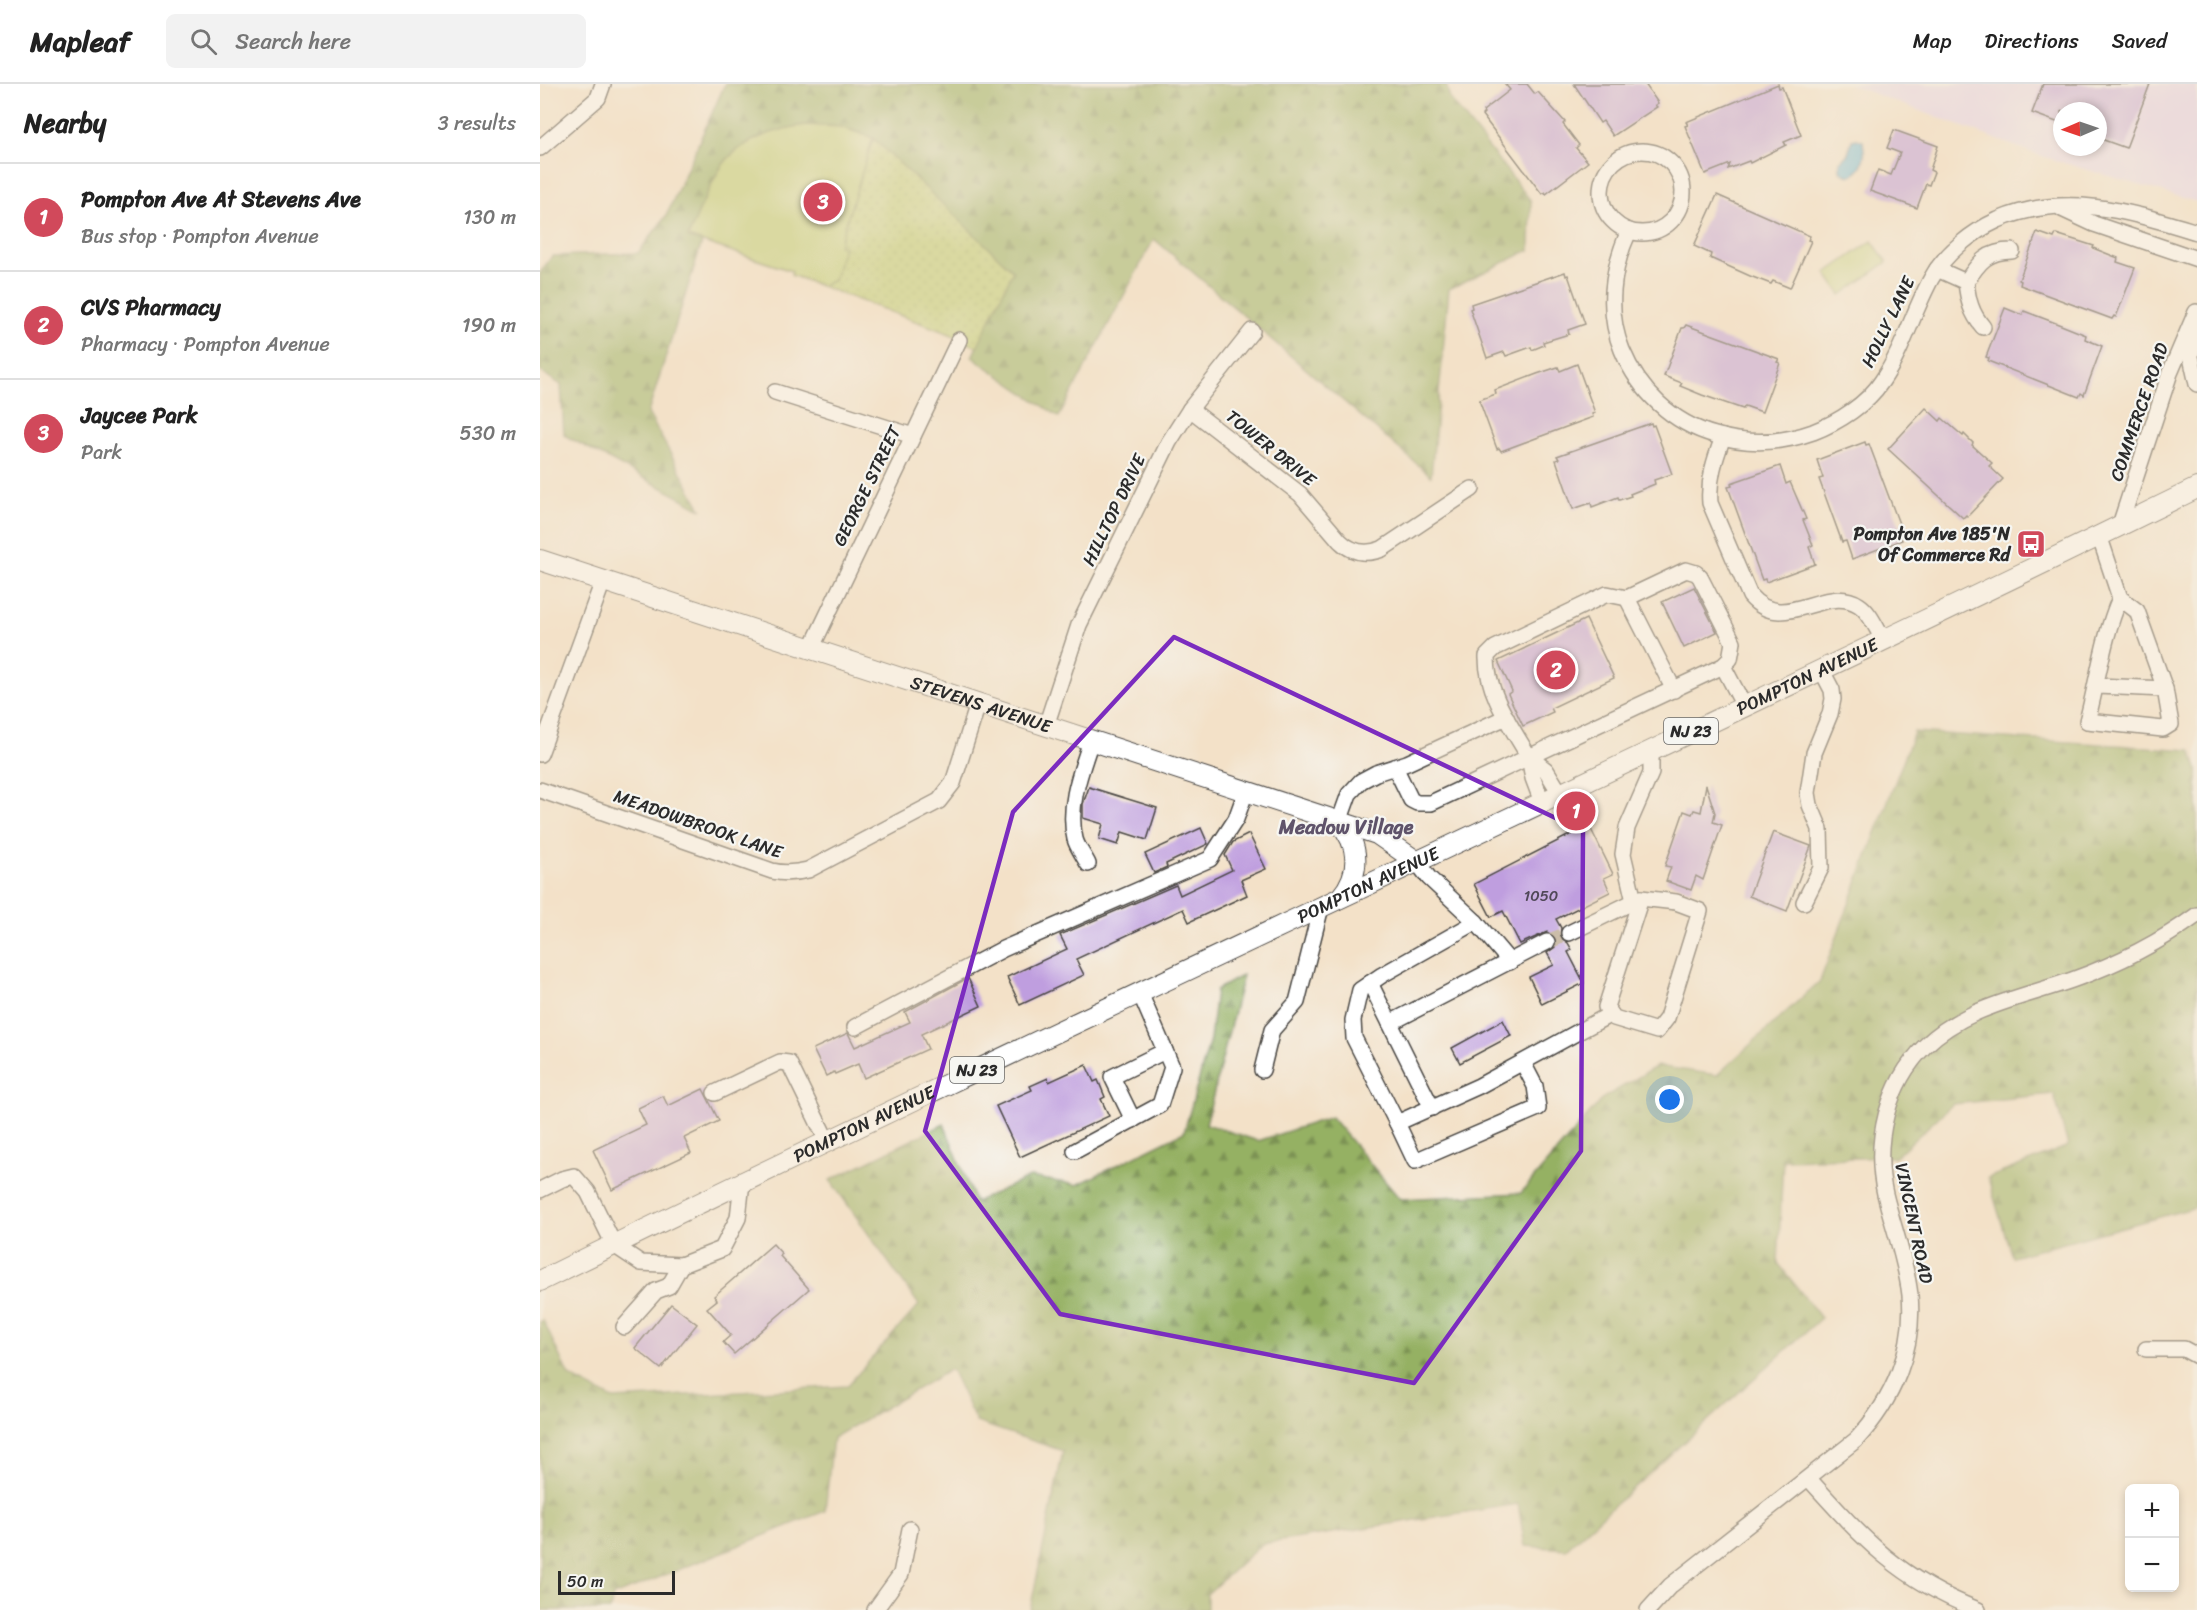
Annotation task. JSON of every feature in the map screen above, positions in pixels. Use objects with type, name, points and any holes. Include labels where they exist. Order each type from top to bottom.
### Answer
[{"type":"main road","name":"POMPTON AVENUE","points":[[540,1281],[827,1141],[1560,794],[2197,488]]},
{"type":"main road","name":"STEVENS AVENUE","points":[[540,560],[1377,834],[1416,861]]},
{"type":"main road","points":[[1339,822],[1351,838],[1356,857],[1354,875],[1341,897]]},
{"type":"street","points":[[540,148],[598,98],[603,84]]},
{"type":"street","points":[[1635,151],[1649,151],[1673,164],[1680,176],[1683,189],[1682,202],[1677,215],[1668,225],[1649,232],[1629,231],[1617,225],[1608,215],[1602,202],[1603,182],[1612,164],[1623,156],[1635,151]]},
{"type":"street","points":[[2057,206],[2103,227],[2197,259]]},
{"type":"street","name":"HOLLY LANE","points":[[1629,231],[1620,250],[1612,298],[1615,330],[1626,360],[1644,388],[1667,411],[1695,428],[1723,438],[1756,442],[1789,439],[1823,428],[1855,409],[1882,382],[1937,269],[1961,244],[1995,221],[2023,211],[2057,206],[2099,206],[2144,216],[2197,232]]},
{"type":"street","points":[[1983,327],[1974,317],[1968,302],[1966,282],[1988,256],[2000,251],[2012,251]]},
{"type":"street","points":[[1937,269],[1966,282]]},
{"type":"street","name":"COMMERCE ROAD","points":[[2197,311],[2191,342],[2191,357],[2197,384]]},
{"type":"street","name":"COMMERCE ROAD","points":[[2120,525],[2170,373],[2197,311]]},
{"type":"street","name":"HILLTOP DRIVE","points":[[1046,726],[1079,625],[1169,442],[1190,409],[1252,330]]},
{"type":"street","name":"GEORGE STREET","points":[[811,649],[959,340]]},
{"type":"street","points":[[775,392],[913,436]]},
{"type":"street","name":"TOWER DRIVE","points":[[1190,409],[1300,494],[1345,546],[1359,552],[1374,552],[1382,549],[1472,489]]},
{"type":"street","points":[[1723,438],[1712,466],[1710,503],[1750,596],[1758,605],[1779,611],[1814,605],[1831,599],[1846,600],[1859,605],[1864,610],[1883,639]]},
{"type":"street","points":[[2099,536],[2120,598],[2137,611],[2165,689],[2171,724],[2163,729],[2087,721],[2097,686],[2106,633],[2120,598]]},
{"type":"street","points":[[1395,767],[1411,800],[1417,803],[1431,802],[1529,757],[1674,690],[1723,666],[1730,659],[1733,642],[1696,573],[1686,570],[1627,598],[1607,594],[1495,648],[1487,656],[1487,665],[1502,711],[1529,757],[1533,778],[1542,802]]},
{"type":"street","points":[[540,754],[603,581]]},
{"type":"street","points":[[1627,598],[1674,690]]},
{"type":"street","points":[[1723,666],[1744,706]]},
{"type":"street","points":[[1804,902],[1821,868],[1820,830],[1808,793],[1814,753],[1830,714],[1833,699],[1832,690],[1821,669]]},
{"type":"street","points":[[2097,686],[2165,689]]},
{"type":"street","name":"MEADOWBROOK LANE","points":[[540,790],[772,871],[800,872],[939,801],[953,783],[978,704]]},
{"type":"street","points":[[1339,822],[1349,794],[1361,781],[1376,772],[1395,767],[1502,711]]},
{"type":"street","points":[[1088,864],[1075,839],[1073,803],[1091,741]]},
{"type":"street","points":[[1569,933],[1637,899],[1676,902],[1700,911],[1667,1018],[1657,1031],[1614,1018],[1606,1007],[1637,899],[1623,854],[1627,828],[1652,773],[1651,750]]},
{"type":"street","points":[[1529,757],[1546,770],[1560,794]]},
{"type":"street","points":[[855,1027],[1003,949],[1210,859],[1236,819],[1246,791]]},
{"type":"street","points":[[1416,861],[1429,878],[1476,922],[1510,962]]},
{"type":"street","points":[[1262,1070],[1272,1030],[1297,1002],[1321,907]]},
{"type":"street","name":"VINCENT ROAD","points":[[1648,1610],[1670,1586],[1856,1440],[1870,1425],[1891,1392],[1905,1356],[1910,1316],[1907,1276],[1885,1193],[1880,1158],[1888,1107],[1912,1061],[1936,1036],[1964,1017],[2113,964],[2146,947],[2197,915]]},
{"type":"street","points":[[1476,922],[1360,990],[1353,1020],[1354,1038],[1415,1161],[1538,1108],[1535,1086],[1523,1063]]},
{"type":"street","points":[[1390,1023],[1547,942]]},
{"type":"street","points":[[1370,983],[1432,1108]]},
{"type":"street","points":[[1075,1151],[1161,1105],[1172,1067],[1140,993]]},
{"type":"street","points":[[1397,1124],[1479,1086],[1611,1014]]},
{"type":"street","points":[[1133,1120],[1112,1077],[1165,1051]]},
{"type":"street","points":[[715,1093],[780,1062],[789,1063],[827,1141]]},
{"type":"street","points":[[540,1190],[574,1176],[588,1192],[614,1245],[641,1263],[681,1265],[722,1249],[738,1218],[742,1182]]},
{"type":"street","points":[[624,1327],[656,1291],[669,1286],[681,1265]]},
{"type":"street","points":[[2146,1349],[2184,1349],[2197,1356]]},
{"type":"street","points":[[1809,1479],[1868,1543],[1900,1569],[1938,1593],[1978,1610]]},
{"type":"street","points":[[875,1610],[902,1574],[910,1529]]},
{"type":"highlighted area","points":[[1174,637],[1583,831],[1581,1151],[1414,1383],[1060,1314],[925,1131],[1013,812]]},
{"type":"shaded area","points":[[1848,84],[2197,84],[2197,202],[2044,157]]},
{"type":"green space","points":[[725,84],[1446,84],[1450,99],[1531,201],[1530,250],[1449,289],[1431,476],[1154,239],[1059,417],[972,357],[1012,270],[857,132],[841,127],[806,125],[688,237],[702,242],[648,413],[701,509],[564,435],[561,385],[540,371],[540,273],[552,256],[638,253],[666,216]]},
{"type":"green space","points":[[806,125],[841,127],[873,138],[1013,271],[977,347],[950,334],[791,275],[792,271],[688,237],[711,185],[727,159],[758,138]]},
{"type":"green space","points":[[806,125],[841,127],[873,138],[839,245],[844,247],[834,280],[822,286],[791,275],[792,271],[688,237],[711,185],[727,159],[758,138]]},
{"type":"green space","points":[[1872,241],[1887,262],[1841,295],[1826,273]]},
{"type":"green space","points":[[1914,732],[2191,750],[2197,769],[2197,1207],[2012,1257],[1988,1178],[2068,1146],[2054,1094],[1953,1104],[1895,1157],[1783,1160],[1778,1263],[1821,1318],[1566,1549],[1525,1546],[1518,1504],[1262,1544],[1207,1594],[1207,1610],[1030,1610],[1063,1451],[976,1422],[951,1369],[833,1438],[825,1511],[613,1596],[610,1610],[540,1610],[540,1322],[543,1320],[569,1376],[613,1399],[847,1386],[919,1305],[830,1180],[944,1124],[975,1202],[1030,1177],[1077,1185],[1184,1132],[1210,1040],[1216,990],[1243,975],[1206,1124],[1258,1141],[1331,1117],[1400,1199],[1521,1193],[1603,1098],[1657,1066],[1717,1075],[1820,981]]},
{"type":"water","points":[[1852,140],[1863,141],[1864,157],[1861,166],[1852,175],[1844,174],[1840,170],[1840,162],[1848,154]]},
{"type":"building","points":[[1505,84],[1527,84],[1535,94],[1538,92],[1565,122],[1563,124],[1579,145],[1576,148],[1588,162],[1546,194],[1545,192],[1542,194],[1482,115],[1483,111],[1510,90]]},
{"type":"building","points":[[1574,84],[1645,84],[1658,103],[1655,105],[1657,107],[1613,136],[1603,121],[1600,123]]},
{"type":"building","points":[[1778,84],[1779,88],[1782,87],[1801,135],[1784,142],[1786,145],[1750,163],[1749,161],[1728,169],[1730,164],[1705,174],[1685,126],[1688,125],[1686,122]]},
{"type":"building","points":[[2043,84],[2150,84],[2126,148],[2107,141],[2107,102],[2053,102],[2053,121],[2032,113]]},
{"type":"building","points":[[1894,130],[1938,146],[1930,170],[1934,172],[1929,185],[1926,184],[1917,208],[1870,191],[1878,170],[1891,175],[1900,153],[1887,148]]},
{"type":"building","points":[[1717,195],[1810,236],[1808,240],[1811,241],[1790,288],[1773,281],[1771,284],[1750,276],[1710,258],[1711,254],[1694,246]]},
{"type":"building","points":[[2037,232],[2054,238],[2056,234],[2094,246],[2093,248],[2118,258],[2117,262],[2135,268],[2116,317],[2112,319],[2020,285],[2019,280]]},
{"type":"building","points":[[1565,272],[1585,324],[1568,330],[1569,334],[1543,342],[1544,345],[1532,350],[1531,347],[1506,356],[1504,352],[1487,358],[1470,309],[1471,304]]},
{"type":"building","points":[[2005,308],[2022,315],[2024,311],[2061,325],[2086,335],[2085,339],[2102,346],[2084,395],[2081,393],[2079,397],[1988,361],[1989,358],[1986,357]]},
{"type":"building","points":[[1686,325],[1779,359],[1777,362],[1780,363],[1762,412],[1745,406],[1743,409],[1702,395],[1664,376],[1682,328]]},
{"type":"building","points":[[1577,364],[1595,413],[1592,414],[1593,417],[1501,451],[1497,449],[1479,400],[1496,394],[1495,390],[1537,374],[1558,367],[1560,371]]},
{"type":"building","points":[[1926,408],[1940,421],[1942,418],[1963,436],[1964,434],[1973,443],[1972,445],[1992,463],[1989,466],[2003,479],[1967,517],[1966,515],[1963,518],[1888,449]]},
{"type":"building","points":[[1651,423],[1652,426],[1654,425],[1672,474],[1654,480],[1655,484],[1630,494],[1631,496],[1619,500],[1618,497],[1592,507],[1591,503],[1573,509],[1556,460],[1559,459],[1557,456]]},
{"type":"building","points":[[1865,442],[1866,445],[1869,444],[1904,537],[1900,538],[1902,540],[1852,559],[1846,541],[1842,542],[1819,479],[1823,478],[1817,460]]},
{"type":"building","points":[[1780,466],[1786,484],[1790,482],[1806,519],[1803,520],[1813,545],[1809,547],[1815,564],[1766,582],[1765,579],[1762,580],[1728,487],[1732,486],[1731,483]]},
{"type":"building","points":[[1694,587],[1717,632],[1684,648],[1662,602]]},
{"type":"building","points":[[1586,619],[1614,678],[1551,708],[1553,712],[1523,726],[1508,694],[1512,691],[1498,661]]},
{"type":"building","points":[[1706,785],[1715,813],[1713,822],[1722,825],[1703,880],[1696,876],[1691,890],[1666,881],[1671,867],[1665,866],[1684,811],[1692,814],[1694,810],[1701,812]]},
{"type":"building","points":[[1089,787],[1157,808],[1147,840],[1122,832],[1118,845],[1099,839],[1103,824],[1083,818],[1083,804]]},
{"type":"building","points":[[1589,825],[1613,874],[1604,878],[1610,892],[1556,919],[1561,928],[1560,937],[1568,943],[1572,950],[1568,952],[1584,983],[1542,1004],[1529,977],[1554,965],[1547,953],[1555,947],[1555,937],[1547,932],[1520,944],[1503,911],[1491,917],[1474,884]]},
{"type":"building","points":[[1201,828],[1208,844],[1166,864],[1167,867],[1154,873],[1145,854]]},
{"type":"building","points":[[1773,832],[1811,846],[1787,911],[1749,896]]},
{"type":"building","points":[[1249,834],[1266,869],[1241,880],[1247,895],[1189,922],[1183,909],[1076,959],[1084,975],[1020,1005],[1007,977],[1067,949],[1060,935],[1176,885],[1180,895],[1232,870],[1225,855],[1233,842]]},
{"type":"building","points":[[968,978],[981,1006],[921,1034],[928,1049],[864,1078],[858,1064],[826,1076],[813,1049],[848,1033],[855,1047],[910,1022],[905,1012]]},
{"type":"building","points":[[1503,1020],[1511,1036],[1460,1063],[1452,1048]]},
{"type":"building","points":[[1086,1065],[1094,1082],[1098,1080],[1105,1097],[1101,1099],[1109,1116],[1020,1157],[996,1106],[1032,1090],[1030,1086],[1048,1078],[1049,1082]]},
{"type":"building","points":[[703,1089],[719,1121],[684,1138],[691,1153],[612,1190],[593,1150],[646,1125],[638,1108],[663,1096],[668,1106]]},
{"type":"building","points":[[773,1244],[782,1254],[780,1256],[809,1289],[734,1354],[723,1342],[731,1335],[707,1308],[717,1300],[714,1296]]},
{"type":"building","points":[[671,1304],[697,1324],[661,1369],[635,1348]]},
{"type":"tunnel","points":[[1547,942],[1569,933]]},
{"type":"place","name":"Jaycee Park","points":[[823,202]]},
{"type":"place","name":"Pompton Ave 185'N Of Commerce Rd","points":[[2031,544]]},
{"type":"place","name":"CVS Pharmacy","points":[[1556,670]]},
{"type":"place","name":"Pompton Ave At Stevens Ave","points":[[1576,811]]},
{"type":"district","name":"Meadow Village","points":[[1346,827]]}]
